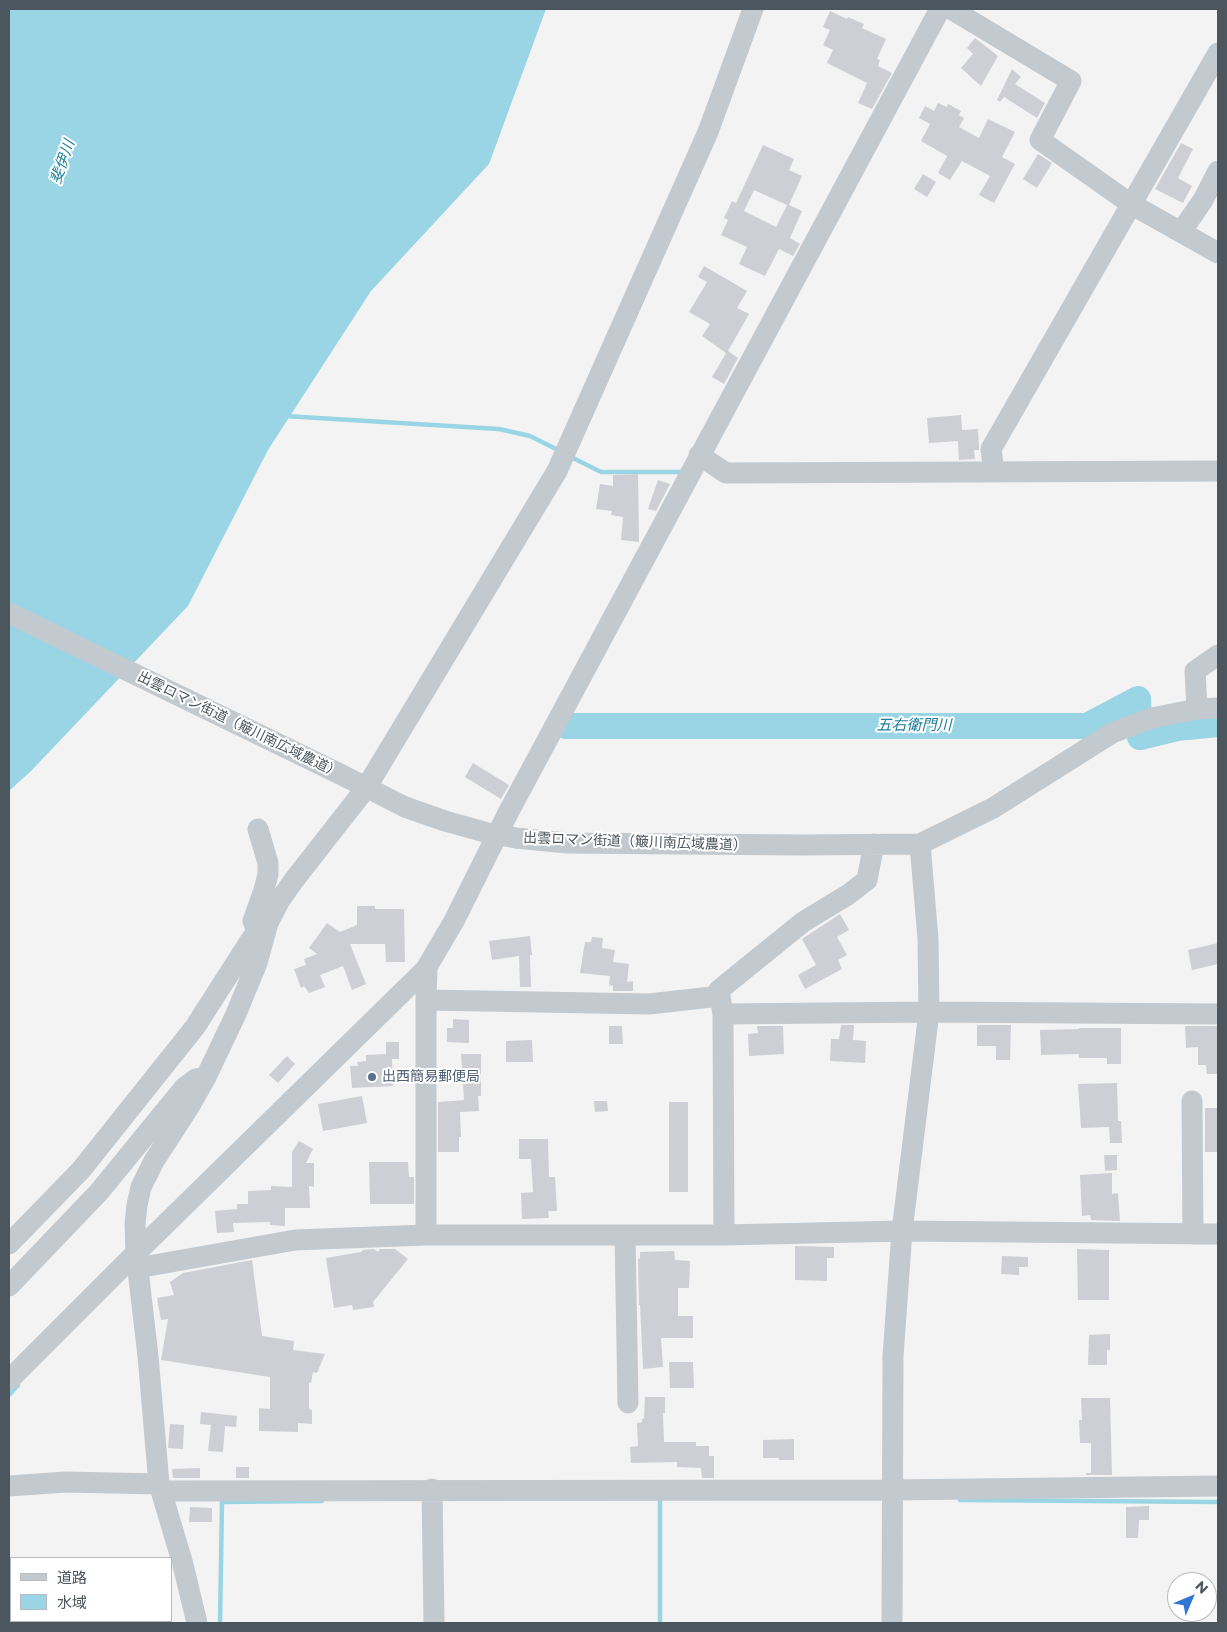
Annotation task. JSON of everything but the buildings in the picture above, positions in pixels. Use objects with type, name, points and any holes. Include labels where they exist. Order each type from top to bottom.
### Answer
[{"type":"street","points":[[197,1623],[177,1563],[160,1487],[148,1356],[136,1261],[135,1224],[141,1188],[154,1162],[206,1077],[236,1014],[257,963],[266,926],[280,900],[366,788],[557,471],[708,132],[752,9]]},
{"type":"street","points":[[9,1380],[136,1261],[427,968],[454,921],[508,813],[699,455],[940,9]]},
{"type":"street","points":[[951,9],[1071,81],[1040,140],[1131,204],[1218,254]]},
{"type":"street","points":[[994,472],[991,449],[1218,53]]},
{"type":"street","points":[[1181,232],[1203,200],[1218,170]]},
{"type":"street","points":[[699,455],[726,473],[1218,472]]},
{"type":"street","name":"出雲ロマン街道（簸川南広域農道）","points":[[9,613],[405,807],[480,831],[516,838],[567,843],[920,844],[994,808],[1112,733],[1152,718],[1197,709],[1218,708]]},
{"type":"street","points":[[1197,709],[1195,671],[1218,655]]},
{"type":"street","points":[[258,829],[268,863],[268,874],[253,921],[256,928],[266,926]]},
{"type":"street","points":[[724,1236],[722,1005],[720,990],[803,922],[849,894],[867,880],[874,844]]},
{"type":"street","points":[[892,1623],[893,1356],[902,1231],[929,1012],[928,939],[920,844]]},
{"type":"street","points":[[9,1244],[82,1170],[194,1027],[252,938],[266,926]]},
{"type":"street","points":[[426,1235],[427,968]]},
{"type":"street","points":[[426,1000],[722,1005],[929,1012],[1218,1014]]},
{"type":"street","points":[[9,1286],[99,1192],[184,1088],[196,1080],[206,1077]]},
{"type":"street","points":[[1192,1101],[1193,1234]]},
{"type":"street","points":[[136,1261],[296,1240],[426,1235],[724,1236],[902,1231],[1218,1234]]},
{"type":"street","points":[[625,1235],[628,1404]]},
{"type":"street","points":[[9,1486],[66,1482],[160,1487],[892,1490],[1218,1486]]},
{"type":"street","points":[[432,1489],[434,1623]]},
{"type":"water","name":"斐伊川","points":[[9,9],[546,9],[489,164],[371,291],[268,450],[188,606],[31,771],[9,791]]},
{"type":"waterway","points":[[285,416],[499,429],[530,436],[560,451]]},
{"type":"waterway","points":[[569,456],[601,472],[685,472]]},
{"type":"waterway","name":"五右衛門川","points":[[566,726],[1087,726],[1138,699],[1140,737],[1177,728],[1218,724]]},
{"type":"waterway","points":[[9,1395],[18,1385]]},
{"type":"waterway","points":[[660,1500],[660,1623]]},
{"type":"waterway","points":[[960,1500],[1218,1502]]},
{"type":"waterway","points":[[220,1623],[222,1502],[322,1501]]},
{"type":"place","name":"出西簡易郵便局","points":[[372,1077]]}]
